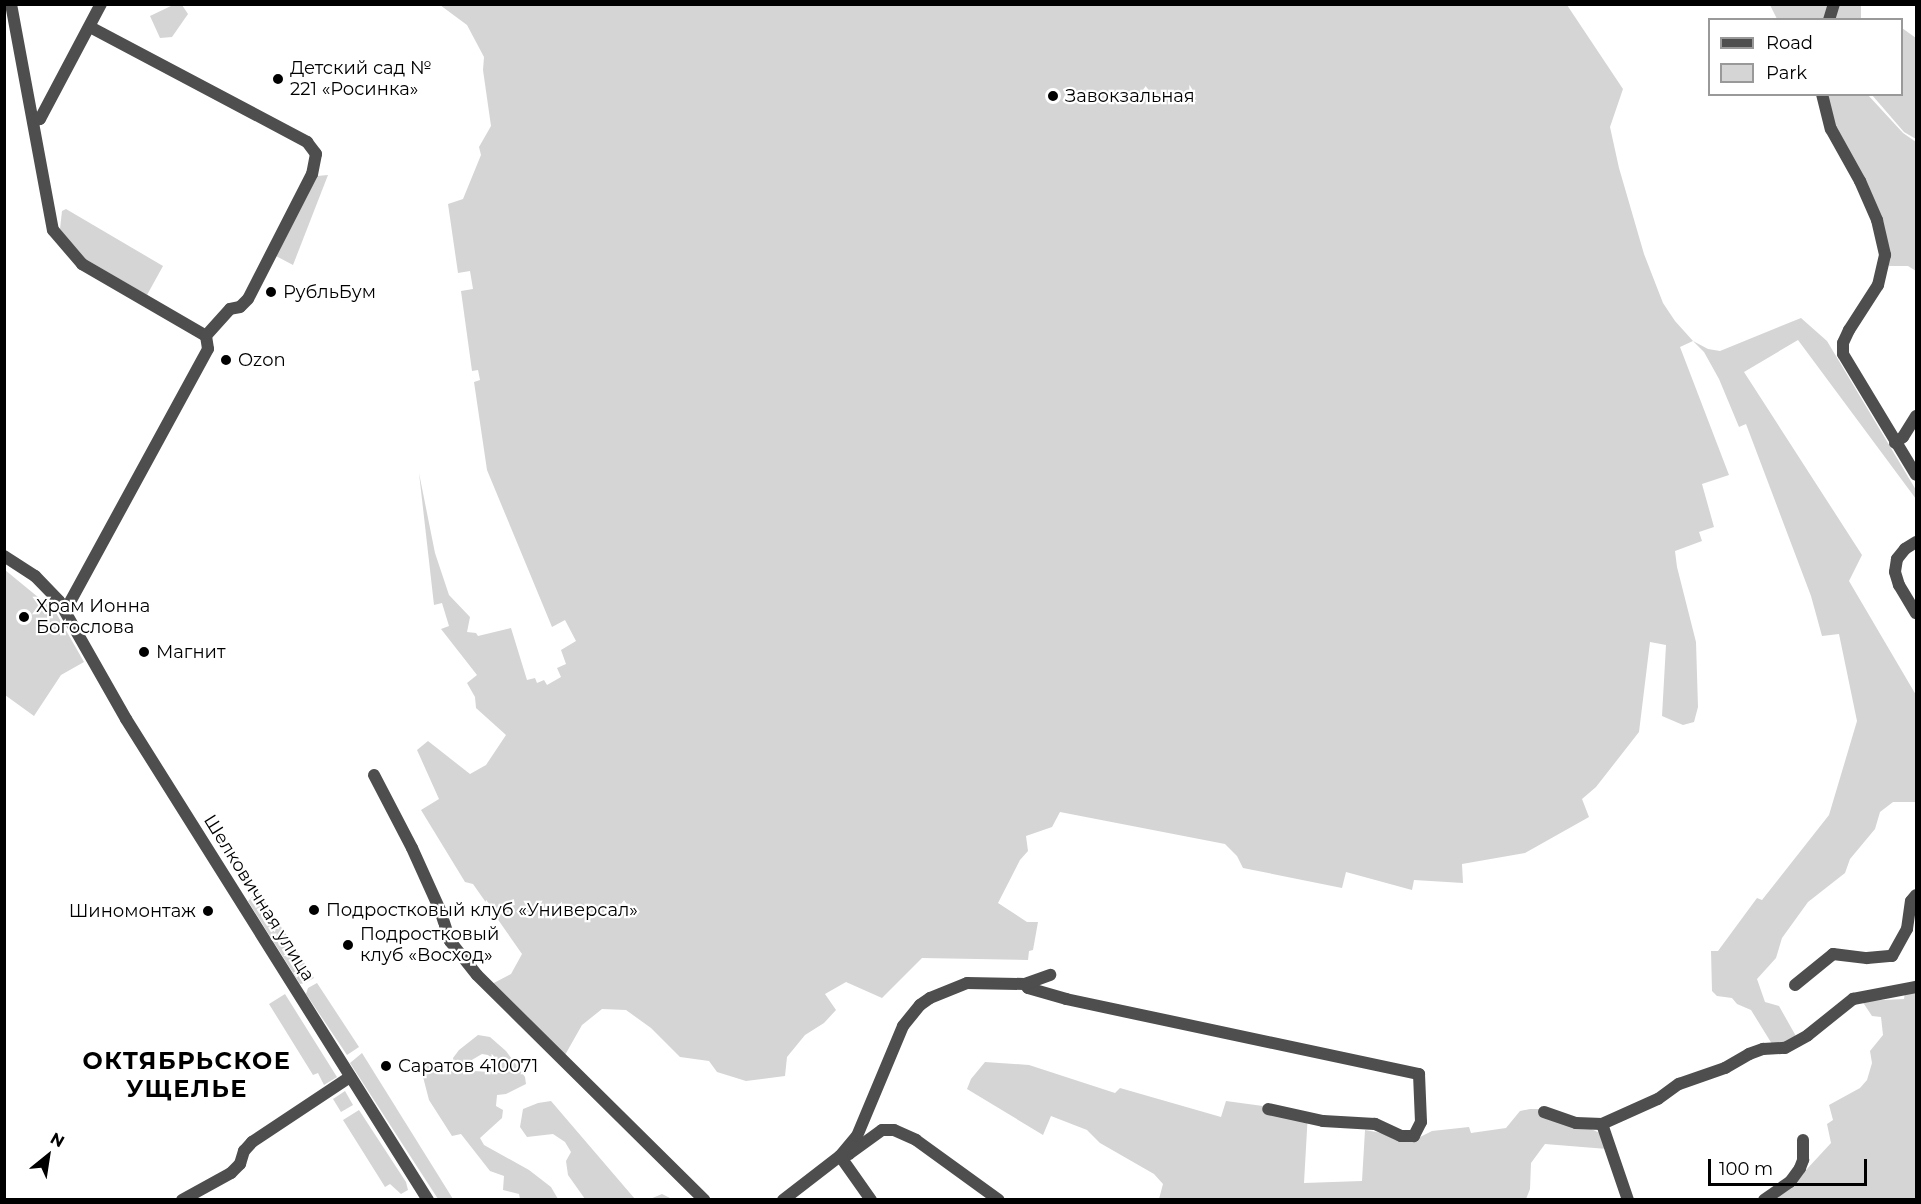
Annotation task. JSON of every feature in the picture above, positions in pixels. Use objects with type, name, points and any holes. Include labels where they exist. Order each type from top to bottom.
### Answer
[{"type":"street","points":[[11,4],[53,230],[82,264],[207,336]]},
{"type":"street","points":[[33,121],[40,119],[101,4]]},
{"type":"street","points":[[65,611],[208,349],[207,336],[230,309],[240,306],[248,299],[312,174],[316,154],[307,142],[90,27]]},
{"type":"street","points":[[1823,96],[1831,129],[1844,157],[1860,181],[1877,220],[1885,264],[1878,285],[1849,330],[1843,343],[1843,354],[1895,443],[1917,475]]},
{"type":"street","points":[[1895,443],[1903,437],[1917,416]]},
{"type":"street","points":[[1917,542],[1905,549],[1897,559],[1895,572],[1899,585],[1917,613]]},
{"type":"street","name":"Шелковичная улица","points":[[4,556],[35,576],[65,611],[126,719],[428,1200]]},
{"type":"street","points":[[374,776],[412,848],[440,910],[450,941],[477,975],[704,1200]]},
{"type":"street","points":[[1795,985],[1833,954],[1867,958],[1892,956],[1907,929],[1911,901],[1917,895]]},
{"type":"street","points":[[783,1200],[840,1156],[864,1123],[903,1026],[920,1005],[930,998],[967,983],[1025,984],[1050,975]]},
{"type":"street","points":[[1025,984],[1028,988],[1066,999],[1419,1074],[1421,1122],[1414,1136],[1401,1136],[1375,1125],[1323,1121],[1268,1109]]},
{"type":"street","points":[[1544,1112],[1576,1123],[1602,1124],[1658,1099],[1679,1084],[1725,1068],[1762,1049],[1785,1048],[1808,1035],[1853,999],[1917,987]]},
{"type":"street","points":[[182,1200],[231,1173],[240,1164],[244,1151],[252,1142],[350,1077]]},
{"type":"street","points":[[1602,1124],[1628,1200]]},
{"type":"street","points":[[840,1156],[849,1155],[882,1130],[894,1130],[916,1140],[999,1200]]},
{"type":"street","points":[[1764,1200],[1790,1182],[1800,1168],[1803,1160],[1803,1140]]},
{"type":"street","points":[[840,1156],[871,1200]]},
{"type":"green space","points":[[173,5],[182,5],[188,14],[172,37],[160,38],[150,16]]},
{"type":"green space","points":[[440,5],[1567,5],[1623,89],[1610,127],[1619,168],[1644,254],[1663,303],[1693,341],[1680,347],[1729,475],[1702,484],[1714,527],[1699,532],[1702,541],[1675,551],[1696,642],[1698,707],[1694,722],[1683,725],[1662,716],[1666,645],[1650,642],[1639,732],[1596,787],[1582,799],[1589,817],[1525,853],[1462,864],[1463,883],[1414,880],[1412,890],[1346,872],[1342,888],[1243,868],[1237,856],[1225,844],[1060,812],[1052,827],[1026,836],[1028,851],[1020,860],[998,903],[1027,922],[1038,922],[1033,950],[1029,951],[1028,960],[922,958],[882,998],[846,982],[825,994],[836,1010],[824,1023],[805,1035],[787,1057],[785,1076],[746,1081],[717,1072],[709,1061],[680,1057],[651,1028],[626,1010],[602,1009],[582,1025],[565,1055],[490,985],[511,974],[522,954],[473,884],[465,882],[421,810],[439,799],[417,750],[428,741],[470,774],[486,765],[506,735],[476,708],[475,697],[467,683],[477,675],[441,629],[449,626],[442,603],[434,605],[419,473],[435,553],[449,595],[470,617],[467,632],[476,633],[478,636],[511,628],[527,680],[535,678],[537,683],[544,680],[547,685],[561,677],[557,668],[566,664],[561,650],[576,641],[565,620],[552,627],[487,470],[474,382],[480,380],[478,370],[472,371],[461,291],[473,289],[470,271],[458,273],[448,204],[463,199],[481,155],[479,147],[491,126],[483,70],[484,57],[467,25]]},
{"type":"green space","points":[[1770,5],[1830,5],[1827,18],[1776,18]]},
{"type":"green space","points":[[1836,5],[1861,5],[1861,18],[1833,18]]},
{"type":"green space","points":[[1903,29],[1916,38],[1916,139],[1904,132],[1873,96],[1903,96]]},
{"type":"green space","points":[[1826,96],[1869,96],[1903,133],[1916,142],[1916,271],[1908,266],[1889,266],[1889,252],[1834,128]]},
{"type":"green space","points":[[328,175],[293,265],[276,256],[317,176]]},
{"type":"green space","points":[[66,209],[163,266],[147,295],[82,257],[60,229],[62,211]]},
{"type":"green space","points":[[1801,318],[1827,341],[1916,490],[1916,499],[1798,340],[1744,372],[1862,555],[1849,581],[1916,695],[1916,802],[1893,802],[1880,812],[1875,829],[1850,859],[1845,873],[1808,902],[1782,938],[1776,958],[1757,979],[1765,1002],[1779,1006],[1797,1038],[1788,1043],[1772,1044],[1751,1010],[1737,1004],[1732,998],[1717,996],[1712,991],[1711,951],[1718,951],[1757,898],[1762,900],[1829,815],[1857,721],[1839,634],[1822,636],[1811,596],[1746,424],[1739,427],[1719,379],[1704,352],[1693,341],[1708,349],[1720,351]]},
{"type":"green space","points":[[5,570],[55,611],[84,662],[61,675],[34,716],[5,695]]},
{"type":"green space","points":[[258,891],[314,978],[300,984],[248,901]]},
{"type":"green space","points":[[1916,980],[1916,1199],[1773,1200],[1794,1183],[1831,1143],[1827,1124],[1833,1120],[1829,1105],[1860,1088],[1867,1080],[1872,1063],[1870,1051],[1883,1035],[1881,1017],[1872,1016],[1862,1001],[1904,999],[1906,985]]},
{"type":"green space","points":[[317,983],[359,1047],[347,1055],[306,994],[308,988]]},
{"type":"green space","points":[[285,994],[337,1077],[324,1085],[318,1073],[313,1075],[269,1004]]},
{"type":"green space","points":[[478,1035],[490,1037],[506,1051],[525,1077],[526,1084],[506,1094],[497,1095],[496,1106],[503,1110],[502,1118],[480,1138],[484,1145],[529,1170],[551,1187],[558,1199],[520,1199],[519,1194],[503,1190],[504,1176],[490,1171],[461,1134],[452,1136],[429,1100],[422,1073],[424,1065],[432,1064],[445,1072],[460,1070],[502,1073],[501,1066],[488,1055],[482,1054],[470,1061],[454,1065],[453,1058],[459,1050]]},
{"type":"green space","points":[[362,1053],[453,1199],[438,1199],[350,1063]]},
{"type":"green space","points":[[985,1062],[1029,1065],[1115,1093],[1120,1088],[1221,1117],[1226,1101],[1308,1112],[1304,1183],[1362,1181],[1365,1130],[1416,1139],[1432,1131],[1469,1127],[1471,1133],[1506,1128],[1520,1111],[1530,1109],[1545,1109],[1600,1133],[1607,1149],[1545,1144],[1531,1163],[1530,1189],[1526,1199],[1159,1199],[1163,1184],[1154,1174],[1100,1143],[1087,1130],[1051,1116],[1043,1135],[967,1089],[971,1079]]},
{"type":"green space","points":[[345,1091],[353,1105],[341,1112],[333,1099]]},
{"type":"green space","points":[[551,1101],[635,1199],[585,1199],[568,1175],[566,1161],[571,1152],[565,1142],[553,1134],[527,1137],[520,1127],[523,1109]]},
{"type":"green space","points":[[359,1110],[406,1182],[408,1190],[401,1194],[390,1184],[385,1187],[343,1120]]},
{"type":"green space","points":[[662,1194],[672,1199],[650,1199]]},
{"type":"place","name":"Детский сад № 221 «Росинка»","points":[[278,79]]},
{"type":"place","name":"Завокзальная","points":[[1053,96]]},
{"type":"place","name":"РубльБум","points":[[271,292]]},
{"type":"place","name":"Ozon","points":[[226,360]]},
{"type":"place","name":"Храм Ионна Богослова","points":[[24,617]]},
{"type":"place","name":"Магнит","points":[[144,652]]},
{"type":"place","name":"Подростковый клуб «Универсал»","points":[[314,910]]},
{"type":"place","name":"Шиномонтаж","points":[[208,911]]},
{"type":"place","name":"Подростковый клуб «Восход»","points":[[348,945]]},
{"type":"place","name":"Саратов 410071","points":[[386,1066]]},
{"type":"district","name":"ОКТЯБРЬСКОЕ УЩЕЛЬЕ","points":[[187,1075]]}]
